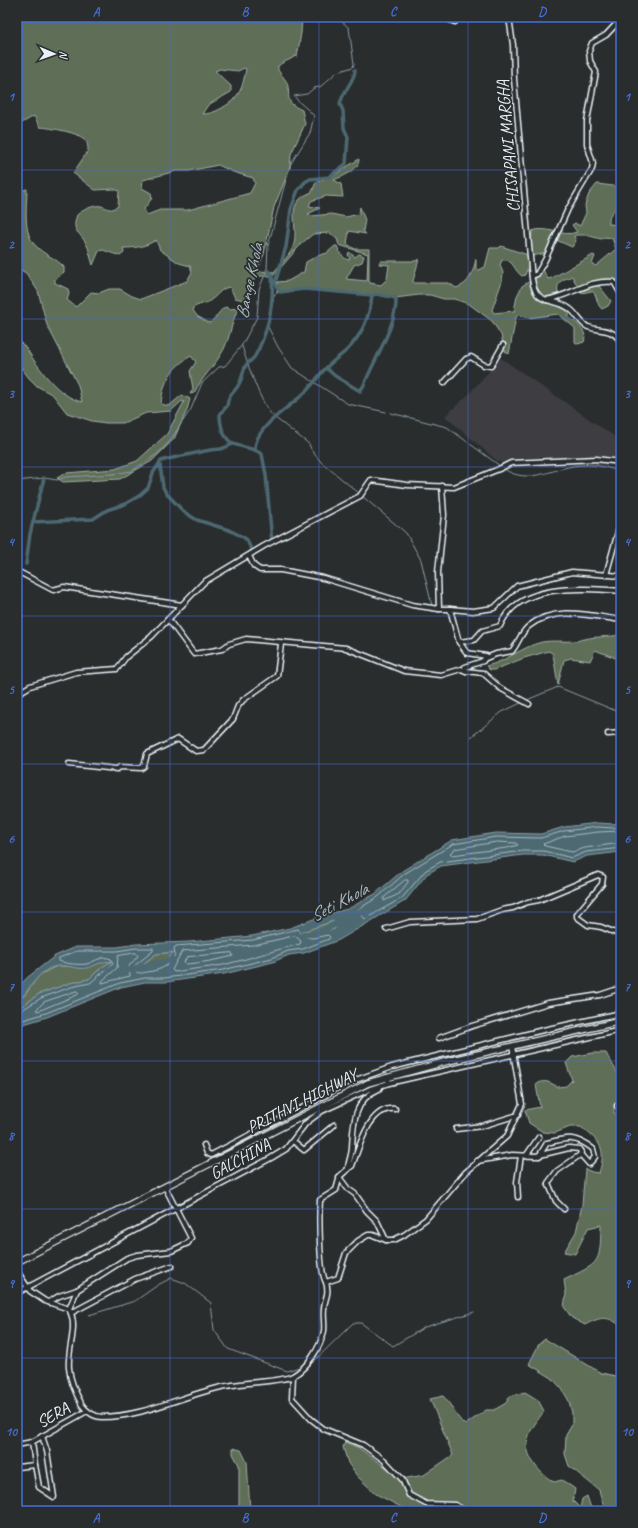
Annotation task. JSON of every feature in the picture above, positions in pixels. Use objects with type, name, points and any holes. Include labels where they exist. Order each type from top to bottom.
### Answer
[{"type":"highway","name":"PRITHVI HIGHWAY","points":[[17,1262],[348,1092],[387,1077],[621,1021]]},
{"type":"street","points":[[443,17],[455,22],[458,17]]},
{"type":"street","name":"CHISAPANI MARGHA","points":[[509,17],[513,46],[514,79],[532,275],[536,292],[544,300]]},
{"type":"street","points":[[532,275],[536,274],[546,260],[568,209],[592,168],[593,163],[587,144],[587,121],[596,72],[590,61],[589,51],[592,43],[606,35],[621,19]]},
{"type":"street","points":[[544,300],[555,298],[602,281],[614,282],[621,294]]},
{"type":"street","points":[[544,300],[568,308],[586,326],[603,328],[611,332],[621,342]]},
{"type":"street","points":[[444,383],[466,359],[471,358],[484,365],[491,366],[503,345]]},
{"type":"street","points":[[17,694],[30,686],[76,672],[117,669],[126,657],[151,637],[204,582],[264,546],[360,496],[371,480],[407,485],[454,486],[511,463],[596,459],[621,462]]},
{"type":"street","points":[[439,608],[438,572],[444,510],[442,486]]},
{"type":"street","points":[[606,575],[621,521]]},
{"type":"street","points":[[249,556],[254,566],[260,570],[281,570],[323,578],[412,605],[473,611],[494,608],[517,586],[572,572],[621,576]]},
{"type":"street","points":[[17,571],[54,590],[64,587],[182,605]]},
{"type":"street","points":[[459,642],[474,640],[482,631],[500,626],[507,612],[522,601],[534,595],[583,587],[621,591]]},
{"type":"street","points":[[450,609],[459,642],[467,653],[483,654],[486,658]]},
{"type":"street","points":[[466,671],[464,667],[483,661],[486,658],[496,654],[512,651],[528,626],[548,616],[578,613],[621,620]]},
{"type":"street","points":[[168,619],[194,654],[222,649],[229,644],[246,639],[281,644],[346,648],[404,671],[441,675],[461,669],[483,673],[500,688],[529,704]]},
{"type":"street","points":[[69,764],[117,769],[120,767],[140,768],[144,766],[148,754],[178,739],[196,751],[204,750],[233,719],[238,706],[243,700],[277,676],[281,644]]},
{"type":"street","points":[[608,734],[621,733]]},
{"type":"street","points":[[386,929],[410,922],[478,919],[502,910],[539,900],[598,875],[603,877],[602,884],[577,914],[577,917],[588,925],[601,927],[621,935]]},
{"type":"street","points":[[439,1038],[472,1026],[548,1003],[600,995],[621,988]]},
{"type":"street","points":[[204,1145],[207,1153],[211,1155],[342,1085],[392,1067],[432,1056],[621,1013]]},
{"type":"street","name":"GALCHINA","points":[[17,1293],[271,1158],[286,1149],[306,1123],[322,1111],[389,1083],[514,1055],[590,1035],[621,1030]]},
{"type":"street","points":[[326,1282],[338,1278],[346,1253],[363,1238],[373,1235],[386,1240],[394,1240],[404,1235],[426,1219],[477,1161],[507,1136],[522,1104],[512,1046]]},
{"type":"street","points":[[432,1056],[434,1065]]},
{"type":"street","points":[[387,1077],[389,1083]]},
{"type":"street","points":[[348,1169],[352,1147],[352,1130],[360,1105],[373,1091],[379,1089],[381,1086]]},
{"type":"street","points":[[17,1271],[30,1291],[49,1302],[70,1311],[73,1316],[69,1368],[72,1384],[87,1411],[101,1418],[126,1416],[216,1389],[272,1380],[286,1380],[299,1372],[315,1354],[321,1342],[325,1322],[324,1306],[328,1296],[326,1282],[323,1276],[320,1200],[336,1190],[339,1177],[352,1166],[364,1134],[371,1122],[380,1112],[388,1108],[395,1109]]},
{"type":"street","points":[[456,1129],[482,1126],[518,1115]]},
{"type":"street","points":[[293,1141],[304,1150],[334,1125]]},
{"type":"street","points":[[518,1197],[517,1182],[524,1156],[539,1136]]},
{"type":"street","points":[[477,1161],[503,1156],[539,1156],[575,1148],[579,1149],[581,1155],[589,1164],[595,1157],[593,1149],[587,1144],[574,1138],[567,1138],[546,1143],[539,1156]]},
{"type":"street","points":[[564,1209],[556,1201],[548,1183],[557,1171],[581,1155]]},
{"type":"street","points":[[339,1177],[348,1189],[355,1194],[367,1211],[378,1221],[386,1240]]},
{"type":"street","points":[[49,1302],[59,1296],[77,1290],[128,1258],[137,1255],[166,1253],[188,1243],[191,1238],[165,1187]]},
{"type":"street","points":[[70,1311],[135,1279],[172,1266]]},
{"type":"street","points":[[70,1311],[77,1290]]},
{"type":"street","points":[[293,1376],[292,1398],[311,1420],[335,1435],[363,1445],[384,1460],[402,1479],[409,1495],[426,1504],[455,1505],[465,1511]]},
{"type":"street","name":"SERA","points":[[17,1445],[32,1442],[87,1411]]},
{"type":"street","name":"SERA","points":[[32,1442],[39,1487],[54,1497],[47,1451],[42,1436]]},
{"type":"street","points":[[17,1467],[35,1466]]},
{"type":"shaded area","points":[[501,358],[621,441],[621,465],[553,465],[520,467],[497,461],[445,416],[466,397]]},
{"type":"green space","points":[[17,17],[272,17],[276,19],[279,17],[302,17],[297,57],[295,56],[280,64],[278,66],[278,70],[288,86],[290,101],[302,110],[305,124],[291,154],[290,168],[274,207],[264,254],[257,271],[274,272],[291,252],[295,236],[295,208],[303,197],[312,192],[316,182],[334,175],[359,159],[353,170],[334,180],[341,184],[343,197],[326,196],[311,201],[309,206],[320,208],[308,214],[312,216],[331,214],[346,217],[359,214],[360,207],[365,220],[363,231],[366,234],[349,231],[347,244],[355,249],[369,249],[370,283],[381,285],[387,279],[389,265],[379,264],[380,261],[416,261],[419,259],[413,281],[414,283],[449,283],[456,288],[461,286],[465,284],[470,277],[476,259],[476,270],[485,267],[490,248],[499,248],[501,246],[528,255],[531,250],[532,231],[543,229],[566,234],[577,232],[572,225],[575,223],[580,226],[586,213],[585,205],[589,194],[597,184],[621,187],[621,219],[619,210],[616,209],[610,215],[609,224],[621,225],[621,278],[619,280],[606,279],[592,281],[592,285],[599,286],[611,301],[608,306],[602,309],[594,293],[592,291],[581,293],[572,276],[562,280],[558,285],[558,293],[564,304],[569,309],[569,317],[583,331],[585,338],[584,342],[578,344],[575,342],[575,328],[558,314],[529,318],[519,315],[516,317],[509,354],[505,351],[501,335],[492,321],[469,304],[454,299],[444,299],[430,295],[395,298],[375,294],[303,289],[280,291],[277,293],[277,282],[288,281],[304,272],[306,262],[327,253],[335,246],[337,246],[343,257],[349,260],[349,252],[355,257],[359,254],[364,256],[362,262],[354,265],[346,279],[367,281],[368,254],[339,245],[337,239],[330,233],[313,234],[302,243],[277,272],[271,276],[259,276],[255,278],[244,300],[235,298],[230,287],[222,290],[210,301],[192,309],[197,316],[209,323],[225,307],[230,309],[238,308],[224,349],[194,393],[190,394],[193,389],[190,371],[196,362],[191,356],[184,360],[174,370],[166,382],[161,404],[169,406],[182,395],[190,399],[187,410],[174,439],[152,461],[120,479],[63,482],[57,478],[66,473],[115,469],[137,461],[167,434],[184,402],[182,401],[171,411],[146,413],[123,423],[92,421],[67,413],[53,395],[37,386],[29,378],[17,362],[17,340],[24,346],[43,372],[60,391],[67,396],[82,402],[78,385],[47,325],[38,291],[26,273],[17,268],[17,199],[23,190],[27,189],[26,219],[29,234],[32,241],[39,249],[64,267],[64,272],[55,279],[55,283],[68,289],[69,294],[67,300],[76,307],[91,292],[99,293],[109,289],[120,289],[141,299],[187,281],[192,272],[190,266],[179,263],[160,250],[156,240],[140,247],[123,248],[124,253],[120,256],[103,250],[99,251],[93,265],[87,246],[75,228],[77,215],[95,206],[110,209],[115,208],[118,206],[119,191],[114,189],[95,190],[73,173],[88,151],[87,142],[83,138],[64,131],[40,127],[34,116],[17,126]],"holes":[[[244,68],[246,69],[242,85],[235,98],[217,111],[202,114],[208,105],[231,92],[231,86],[215,71],[220,69],[238,71]],[[218,165],[233,172],[253,178],[255,183],[250,193],[188,210],[160,210],[147,215],[144,209],[152,198],[151,193],[142,188],[143,180],[176,171],[189,171]],[[586,235],[601,239],[605,237],[612,238],[616,249],[596,266],[592,264],[595,256],[593,255],[552,278],[548,279],[542,268],[535,278],[522,286],[517,296],[514,311],[494,313],[492,310],[502,281],[503,273],[500,265],[502,260],[509,261],[522,276],[525,275],[532,256],[547,253],[554,239],[572,247],[576,241],[574,236]]]},
{"type":"green space","points":[[621,634],[621,660],[595,650],[590,661],[571,658],[564,660],[558,685],[553,654],[549,651],[524,658],[494,670],[490,670],[486,666],[500,661],[534,644],[542,642],[576,641]]},
{"type":"green space","points":[[334,921],[335,929],[313,935],[301,932]]},
{"type":"green space","points":[[173,952],[165,962],[157,966],[135,970],[156,954]]},
{"type":"green space","points":[[104,961],[112,962],[102,967],[89,979],[70,983],[39,994],[17,1010],[17,1001],[25,995],[39,975],[57,966],[88,967]]},
{"type":"green space","points":[[593,1053],[606,1053],[617,1072],[622,1088],[614,1110],[614,1113],[621,1117],[621,1326],[612,1320],[603,1318],[585,1325],[572,1318],[564,1307],[566,1294],[564,1280],[585,1270],[596,1261],[600,1248],[601,1225],[588,1228],[575,1254],[564,1252],[576,1232],[582,1205],[585,1169],[599,1173],[602,1157],[600,1146],[593,1137],[581,1127],[570,1127],[555,1133],[543,1132],[529,1123],[525,1110],[540,1107],[536,1085],[545,1082],[558,1087],[566,1086],[572,1080],[566,1063],[572,1057]]},
{"type":"green space","points":[[545,1339],[601,1373],[621,1377],[621,1511],[605,1511],[599,1490],[569,1466],[565,1454],[566,1435],[572,1425],[572,1413],[569,1401],[562,1389],[552,1378],[529,1364],[539,1344]]},
{"type":"green space","points":[[525,1392],[538,1400],[544,1411],[530,1432],[528,1439],[528,1451],[534,1464],[549,1479],[554,1482],[562,1480],[575,1489],[573,1501],[580,1508],[582,1499],[587,1496],[592,1511],[403,1511],[401,1507],[376,1494],[357,1476],[348,1463],[343,1447],[345,1442],[359,1448],[402,1479],[424,1475],[453,1455],[430,1399],[443,1396],[465,1425],[486,1410],[494,1410],[506,1403],[510,1396]]},
{"type":"green space","points":[[233,1448],[241,1450],[247,1462],[250,1511],[239,1511],[239,1465],[233,1454]]},
{"type":"water","points":[[621,822],[621,852],[587,856],[573,862],[543,855],[523,855],[441,866],[427,874],[405,901],[339,940],[304,953],[289,955],[273,962],[224,974],[166,982],[145,982],[121,987],[47,1017],[17,1026],[17,1010],[39,994],[70,983],[89,979],[102,967],[111,962],[102,962],[84,968],[63,966],[52,967],[46,970],[17,1001],[17,988],[28,977],[55,956],[76,947],[117,947],[136,944],[189,942],[252,936],[290,928],[324,915],[348,909],[375,894],[402,871],[452,840],[496,833],[541,834],[564,827],[598,823],[613,824]],"holes":[[[333,921],[335,929],[313,934],[302,932]],[[173,952],[162,964],[136,969],[156,954]]]},
{"type":"waterway","name":"Bange Khola","points":[[17,481],[44,478],[57,480],[66,477],[113,474],[132,471],[157,454],[169,442],[191,409],[202,383],[219,367],[225,366],[242,345],[257,317],[259,289],[267,270],[268,246],[290,165],[310,133],[314,116],[294,96],[307,94],[314,88],[320,87],[337,72],[353,67],[354,64],[349,28],[337,17]]},
{"type":"waterway","points":[[255,450],[256,442],[265,427],[304,393],[326,367],[347,350],[357,338],[367,318],[371,303],[372,295],[304,289],[280,292],[275,283],[286,247],[291,209],[298,190],[310,179],[329,177],[346,164],[348,137],[344,128],[343,111],[340,104],[343,95],[355,73],[355,70]]},
{"type":"waterway","points":[[233,444],[223,431],[220,414],[227,406],[230,395],[238,386],[246,365],[254,357],[260,347],[267,327],[272,296],[272,275],[267,270]]},
{"type":"waterway","points":[[279,291],[274,295],[268,327],[278,347],[292,368],[348,404],[386,412]]},
{"type":"waterway","points":[[326,368],[335,376],[360,391],[364,385],[389,330],[396,308],[396,298],[377,294],[372,295]]},
{"type":"waterway","points":[[242,346],[259,394],[268,411],[273,416]]},
{"type":"waterway","points":[[391,413],[447,427],[500,466]]},
{"type":"waterway","points":[[274,417],[309,444],[311,449]]},
{"type":"waterway","points":[[33,522],[93,519],[107,510],[125,504],[139,496],[148,488],[153,473],[161,461],[221,449],[233,444],[255,450],[262,454],[266,475],[272,542]]},
{"type":"waterway","points":[[312,451],[321,462],[360,494]]},
{"type":"waterway","points":[[160,465],[163,487],[166,493],[184,512],[197,520],[229,530],[243,537],[247,540],[253,554]]},
{"type":"waterway","points":[[504,469],[514,474],[524,476],[534,476],[563,468],[584,465],[593,465],[621,472]]},
{"type":"waterway","points":[[26,564],[30,534],[44,478]]},
{"type":"waterway","points":[[362,496],[406,533],[421,560],[432,606]]},
{"type":"waterway","points":[[527,700],[558,687],[621,713]]},
{"type":"waterway","points":[[471,737],[502,712],[523,702]]},
{"type":"waterway","name":"Seti Khola","points":[[304,935],[318,933],[361,911]]},
{"type":"waterway","name":"Seti Khola","points":[[129,970],[173,960]]},
{"type":"waterway","points":[[89,1315],[135,1301],[171,1278],[185,1283],[211,1303],[214,1330],[228,1349],[287,1371],[299,1367]]},
{"type":"waterway","points":[[307,1366],[310,1365],[353,1323],[361,1323],[393,1346],[425,1327],[474,1312]]}]
